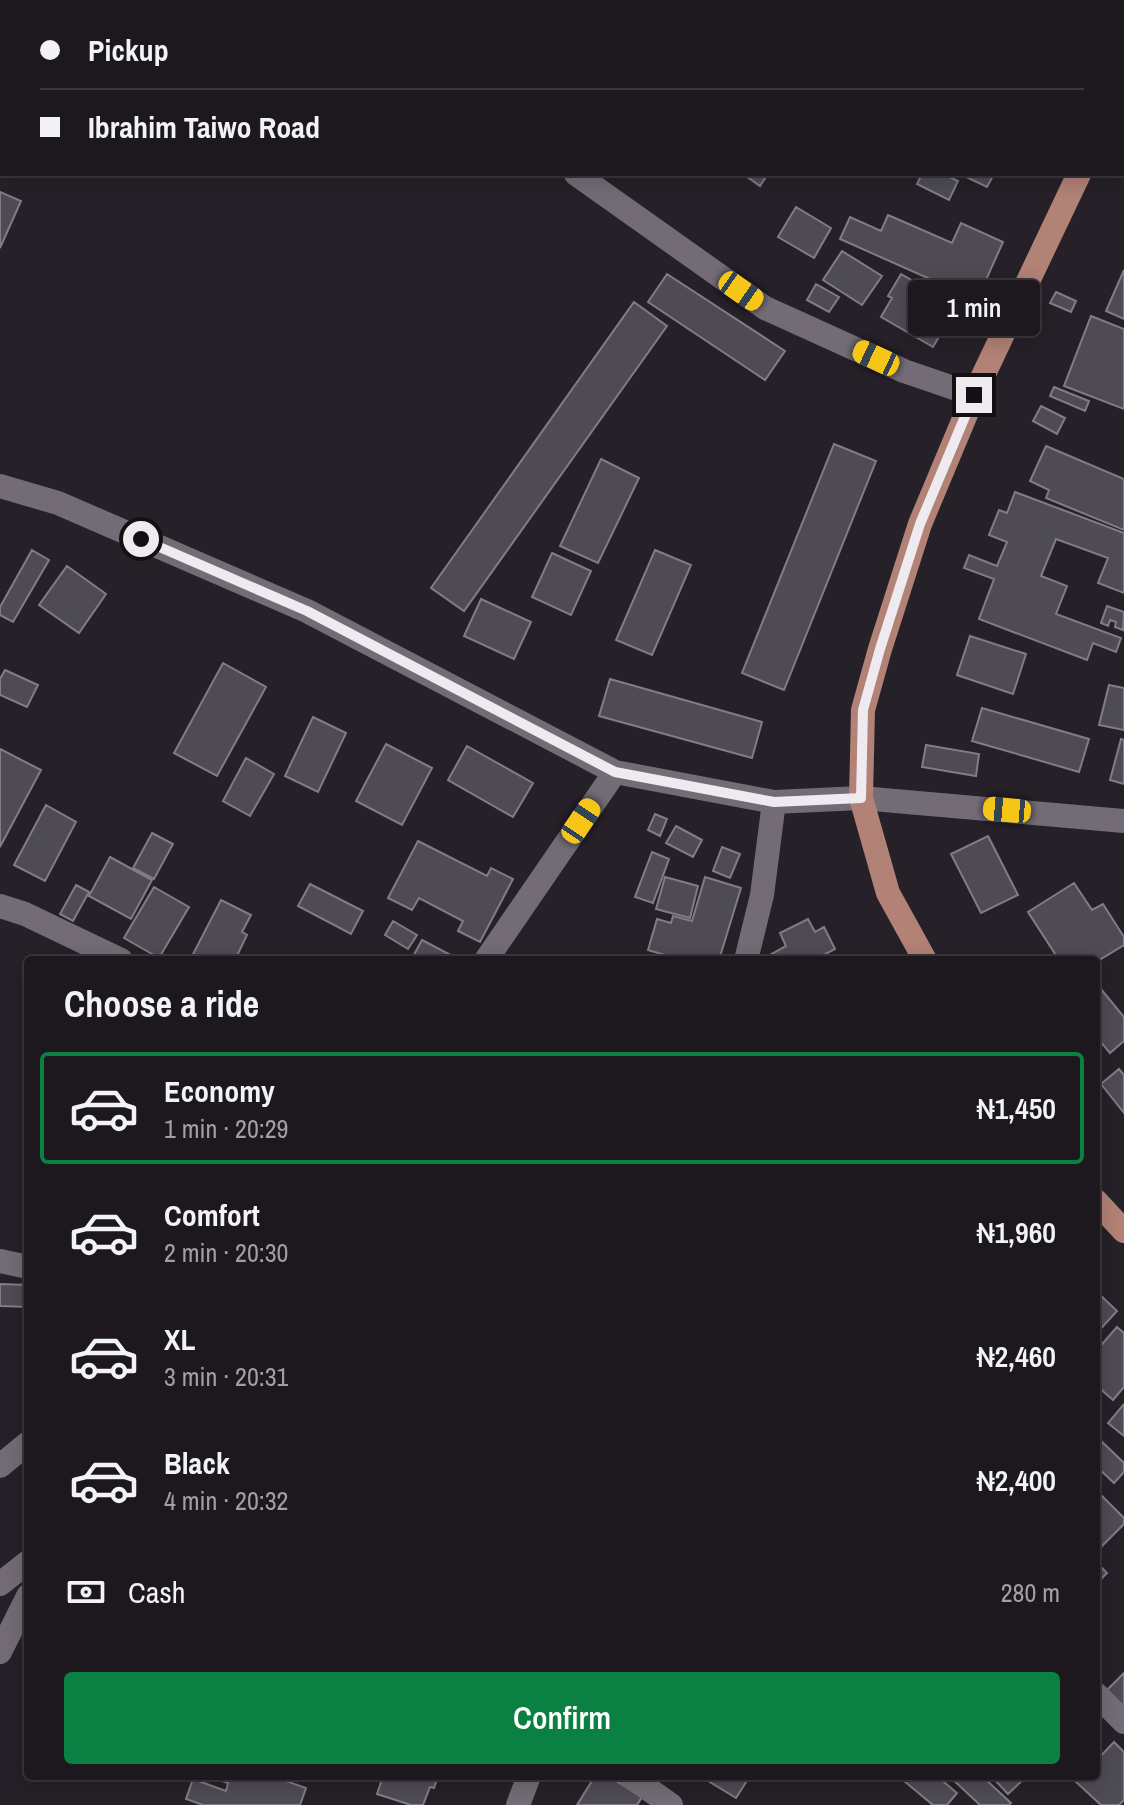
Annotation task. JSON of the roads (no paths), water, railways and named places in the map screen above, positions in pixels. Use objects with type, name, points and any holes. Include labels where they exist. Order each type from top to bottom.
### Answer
[{"type":"main road","points":[[923,956],[888,893],[861,798],[863,710],[920,524],[974,395],[1078,176]]},
{"type":"main road","points":[[1100,1205],[1124,1231]]},
{"type":"street","points":[[579,176],[765,308],[904,371],[974,395]]},
{"type":"street","points":[[0,486],[58,503],[307,611],[615,772],[774,802],[861,798],[1124,821]]},
{"type":"street","points":[[489,956],[615,772]]},
{"type":"street","points":[[747,956],[762,895],[774,802]]},
{"type":"street","points":[[0,906],[25,914],[113,956]]},
{"type":"street","points":[[0,1261],[24,1266]]},
{"type":"street","points":[[0,1466],[24,1446]]},
{"type":"street","points":[[0,1584],[24,1565]]},
{"type":"street","points":[[0,1652],[24,1604]]},
{"type":"street","points":[[1100,1698],[1124,1722]]},
{"type":"street","points":[[518,1805],[527,1780]]},
{"type":"street","points":[[636,1780],[671,1805]]}]
